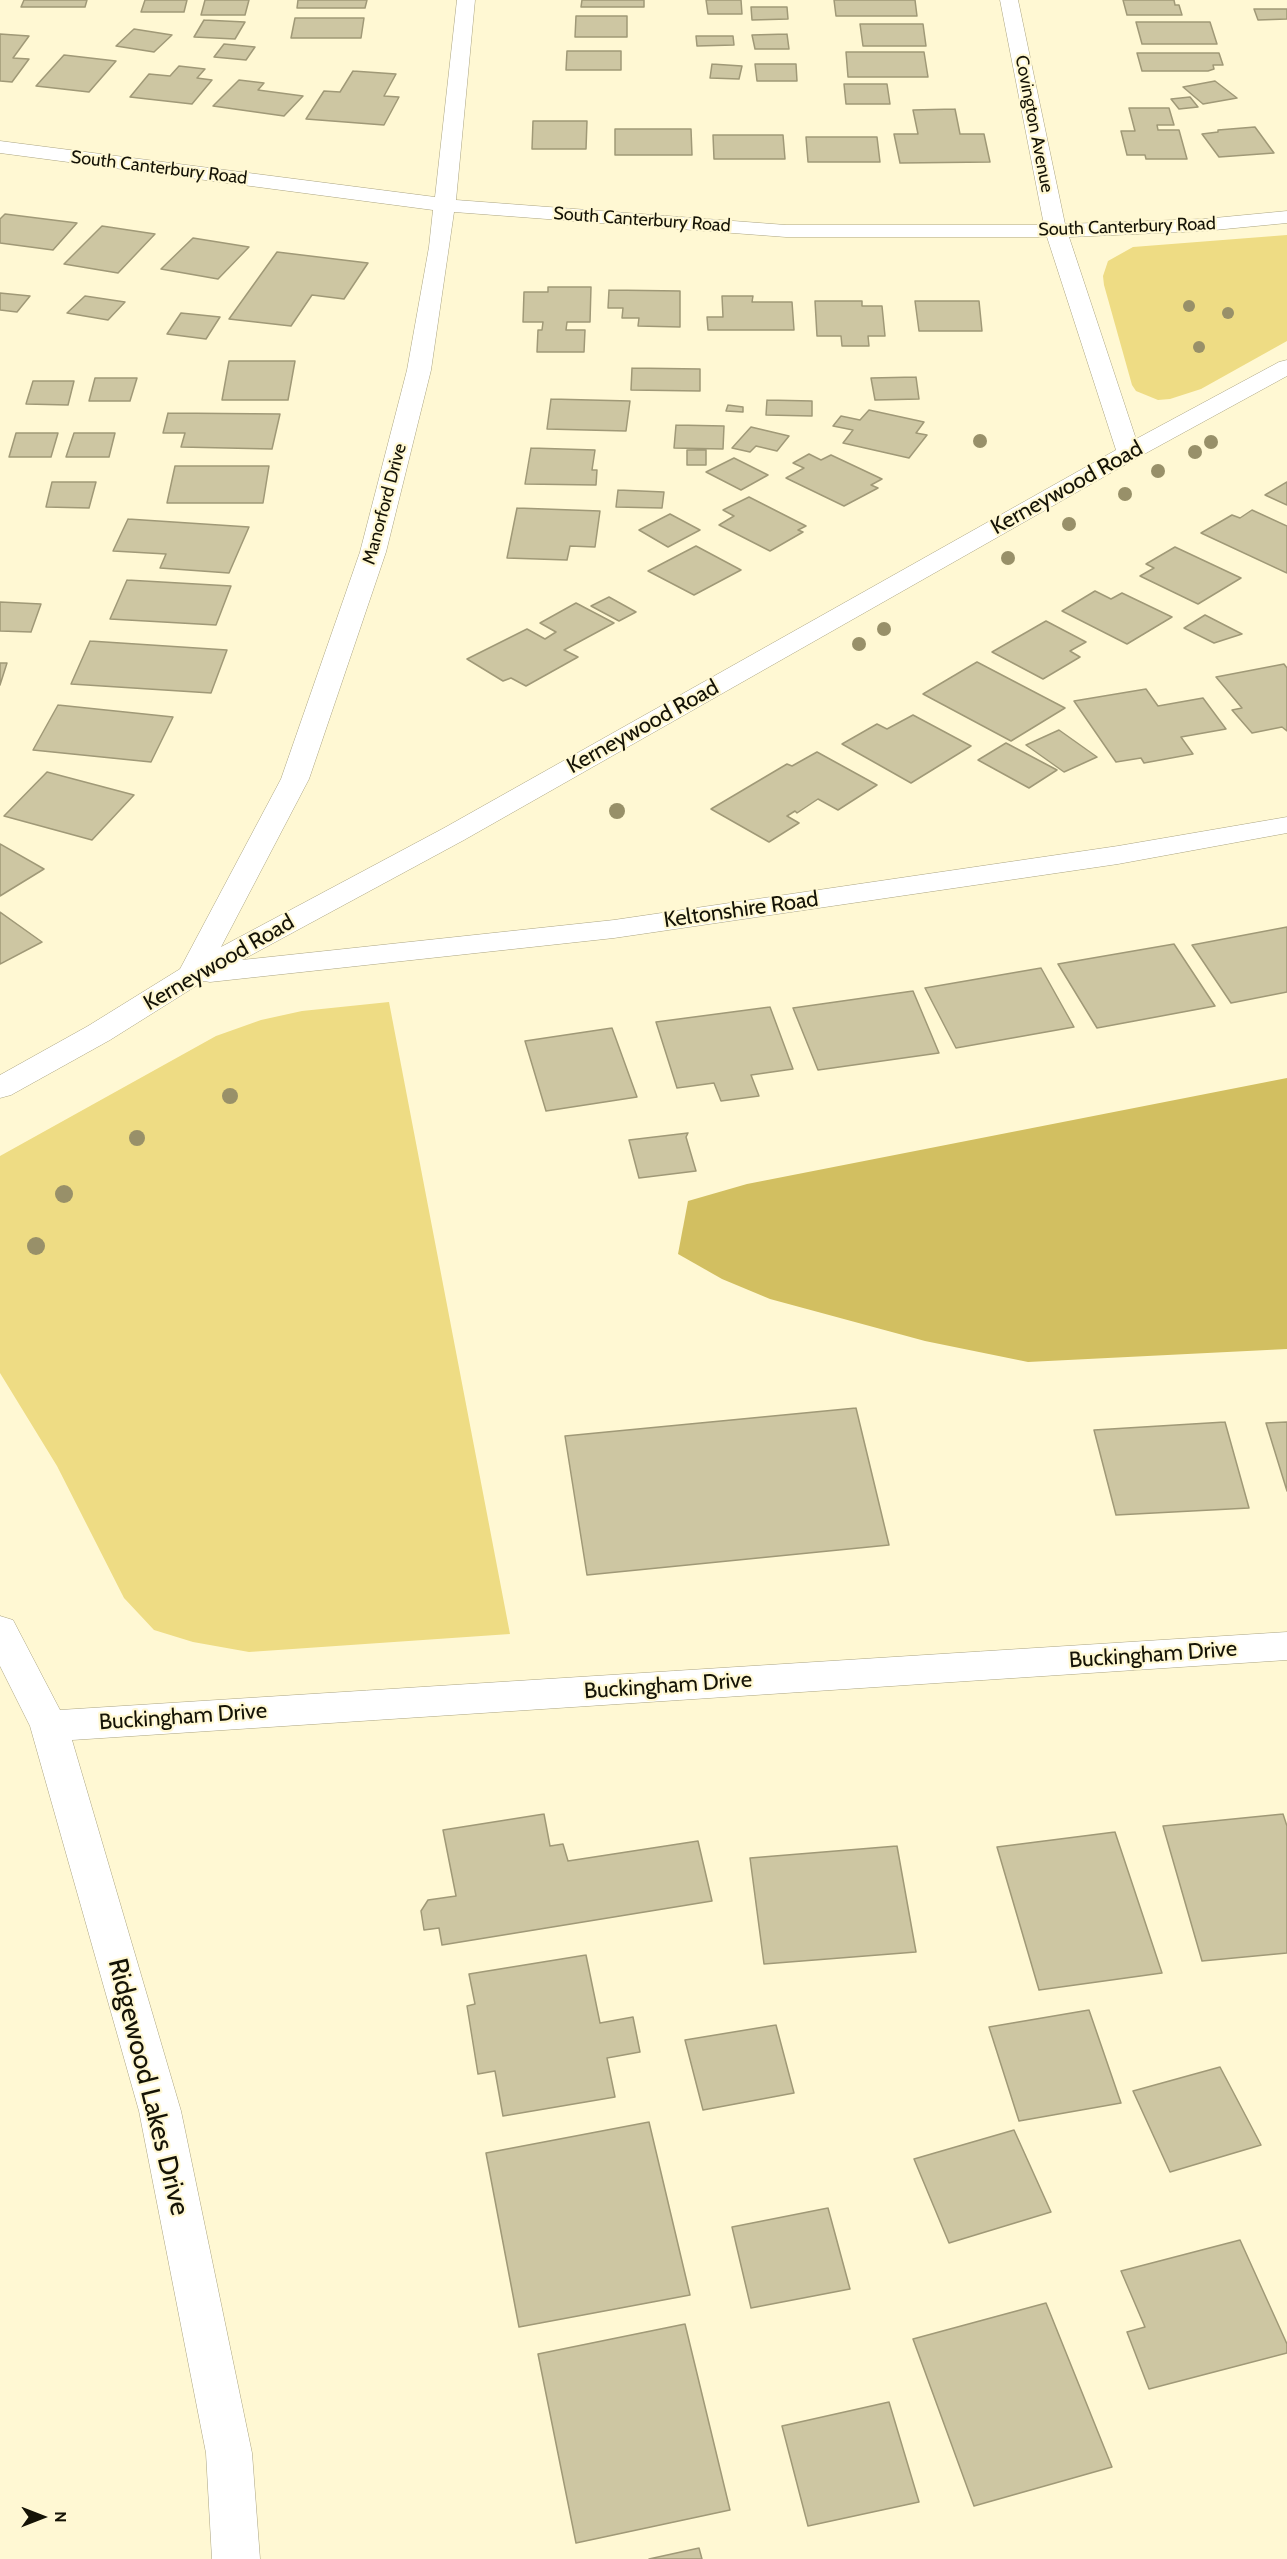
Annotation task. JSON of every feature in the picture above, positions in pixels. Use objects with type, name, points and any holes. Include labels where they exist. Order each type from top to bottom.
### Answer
[{"type":"street","name":"Manorford Drive","points":[[192,975],[295,779],[373,552],[419,370],[440,247],[466,0]]},
{"type":"street","name":"Covington Avenue","points":[[1009,0],[1056,231],[1129,453]]},
{"type":"street","name":"South Canterbury Road","points":[[0,147],[444,205],[786,231],[1056,231],[1204,225],[1287,217]]},
{"type":"street","name":"Kerneywood Road","points":[[0,1088],[99,1033],[192,975],[454,834],[1129,453],[1287,367]]},
{"type":"street","name":"Keltonshire Road","points":[[192,975],[614,929],[1118,855],[1287,825]]},
{"type":"street","name":"Ridgewood Lakes Drive","points":[[0,1630],[49,1726],[160,2111],[229,2452],[236,2559]]},
{"type":"street","name":"Buckingham Drive","points":[[49,1726],[1287,1646]]},
{"type":"shaded area","points":[[1287,235],[1287,341],[1201,389],[1170,399],[1158,400],[1136,391],[1132,385],[1104,285],[1103,276],[1108,261],[1133,247]]},
{"type":"shaded area","points":[[389,1002],[510,1634],[249,1652],[193,1642],[154,1630],[124,1598],[57,1466],[0,1373],[0,1156],[216,1036],[261,1020],[302,1011]]},
{"type":"shaded area","points":[[1287,1078],[1287,1349],[1028,1362],[925,1341],[770,1299],[722,1279],[678,1254],[688,1201],[747,1184]]},
{"type":"building","points":[[24,0],[87,0],[85,7],[21,7]]},
{"type":"building","points":[[145,0],[187,0],[184,12],[141,12]]},
{"type":"building","points":[[205,0],[249,0],[245,15],[201,15]]},
{"type":"building","points":[[298,0],[367,0],[365,8],[297,8]]},
{"type":"building","points":[[582,0],[644,0],[644,7],[581,7]]},
{"type":"building","points":[[706,0],[741,0],[742,14],[708,14]]},
{"type":"building","points":[[834,0],[915,0],[917,16],[836,16]]},
{"type":"building","points":[[1123,0],[1174,0],[1175,5],[1179,5],[1182,15],[1127,15]]},
{"type":"building","points":[[751,7],[787,7],[788,19],[752,20]]},
{"type":"building","points":[[1254,9],[1287,9],[1287,19],[1258,20]]},
{"type":"building","points":[[576,16],[627,16],[627,37],[575,37]]},
{"type":"building","points":[[295,18],[364,18],[361,38],[291,38]]},
{"type":"building","points":[[204,20],[245,22],[235,39],[194,37]]},
{"type":"building","points":[[1136,22],[1210,22],[1217,44],[1142,44]]},
{"type":"building","points":[[860,24],[923,24],[926,46],[863,46]]},
{"type":"building","points":[[134,29],[172,35],[154,52],[116,46]]},
{"type":"building","points":[[0,34],[29,36],[13,58],[29,59],[12,82],[0,81]]},
{"type":"building","points":[[787,34],[789,49],[755,49],[752,35]]},
{"type":"building","points":[[696,36],[733,36],[734,45],[697,46]]},
{"type":"building","points":[[224,44],[255,47],[246,60],[214,57]]},
{"type":"building","points":[[567,51],[621,51],[621,70],[566,70]]},
{"type":"building","points":[[846,52],[924,52],[928,77],[848,77]]},
{"type":"building","points":[[1137,53],[1219,53],[1223,65],[1213,65],[1214,69],[1208,71],[1142,71]]},
{"type":"building","points":[[64,55],[116,61],[89,92],[36,86]]},
{"type":"building","points":[[712,64],[742,66],[739,79],[710,78]]},
{"type":"building","points":[[755,64],[796,64],[797,81],[757,81]]},
{"type":"building","points":[[179,66],[205,69],[197,78],[212,80],[192,104],[130,97],[149,74],[170,76]]},
{"type":"building","points":[[353,71],[396,74],[384,96],[399,97],[384,125],[306,119],[324,91],[340,92]]},
{"type":"building","points":[[239,80],[264,83],[258,90],[303,96],[284,116],[213,106]]},
{"type":"building","points":[[1215,81],[1237,98],[1203,104],[1183,87]]},
{"type":"building","points":[[844,84],[887,84],[890,104],[846,104]]},
{"type":"building","points":[[1190,97],[1198,107],[1179,109],[1171,99]]},
{"type":"building","points":[[1129,108],[1169,108],[1174,125],[1157,125],[1158,130],[1179,130],[1187,159],[1146,159],[1145,155],[1127,155],[1121,131],[1135,131]]},
{"type":"building","points":[[955,109],[960,134],[984,134],[990,162],[900,163],[894,134],[918,134],[913,110]]},
{"type":"building","points":[[533,121],[587,121],[586,149],[532,149]]},
{"type":"building","points":[[1255,127],[1274,153],[1219,157],[1202,134],[1218,132],[1218,130]]},
{"type":"building","points":[[615,129],[691,129],[692,155],[615,155]]},
{"type":"building","points":[[713,135],[783,135],[785,159],[714,159]]},
{"type":"building","points":[[806,137],[877,137],[880,162],[808,162]]},
{"type":"building","points":[[5,214],[77,223],[53,250],[0,243],[0,219]]},
{"type":"building","points":[[102,226],[155,234],[118,273],[64,264]]},
{"type":"building","points":[[193,238],[249,247],[218,279],[161,269]]},
{"type":"building","points":[[277,252],[368,263],[344,299],[312,295],[291,326],[229,319]]},
{"type":"building","points":[[548,287],[591,287],[590,322],[567,322],[566,330],[585,330],[584,352],[537,352],[538,330],[542,330],[543,322],[523,322],[524,292],[548,292]]},
{"type":"building","points":[[609,290],[680,291],[680,327],[638,326],[639,318],[622,318],[623,308],[608,308]]},
{"type":"building","points":[[0,293],[30,296],[17,312],[0,310]]},
{"type":"building","points":[[85,296],[125,302],[108,320],[67,313]]},
{"type":"building","points":[[722,296],[753,296],[752,302],[792,302],[794,330],[708,330],[707,317],[723,317]]},
{"type":"building","points":[[815,301],[862,301],[862,306],[882,306],[885,336],[868,336],[869,346],[842,346],[841,336],[817,336]]},
{"type":"building","points":[[915,301],[979,301],[982,331],[919,331]]},
{"type":"building","points":[[181,313],[220,317],[206,339],[167,334]]},
{"type":"building","points":[[229,361],[295,361],[288,400],[222,400]]},
{"type":"building","points":[[632,368],[700,369],[700,391],[631,390]]},
{"type":"building","points":[[916,377],[919,399],[875,400],[871,378]]},
{"type":"building","points":[[95,378],[137,378],[130,401],[89,401]]},
{"type":"building","points":[[33,381],[74,381],[68,405],[26,404]]},
{"type":"building","points":[[551,399],[630,401],[626,431],[547,429]]},
{"type":"building","points":[[767,400],[812,401],[812,416],[766,415]]},
{"type":"building","points":[[728,405],[743,407],[743,412],[726,411]]},
{"type":"building","points":[[869,410],[924,422],[916,433],[927,435],[909,458],[843,443],[853,430],[833,426],[841,416],[860,420]]},
{"type":"building","points":[[168,413],[280,414],[272,449],[181,447],[185,433],[163,433]]},
{"type":"building","points":[[676,425],[724,426],[723,449],[674,448]]},
{"type":"building","points":[[751,427],[789,436],[777,451],[756,446],[750,452],[732,448]]},
{"type":"building","points":[[16,433],[58,433],[51,457],[9,457]]},
{"type":"building","points":[[74,433],[115,433],[109,457],[66,457]]},
{"type":"building","points":[[531,448],[595,450],[592,470],[597,470],[596,485],[525,484]]},
{"type":"building","points":[[687,450],[706,450],[706,465],[687,465]]},
{"type":"building","points":[[809,454],[821,460],[831,455],[882,479],[871,485],[878,488],[844,506],[786,478],[804,468],[793,463]]},
{"type":"building","points":[[734,458],[768,475],[741,490],[706,472]]},
{"type":"building","points":[[175,466],[269,466],[263,503],[167,503]]},
{"type":"building","points":[[52,482],[96,482],[89,508],[46,507]]},
{"type":"building","points":[[1287,482],[1287,505],[1265,495]]},
{"type":"building","points":[[618,490],[664,492],[662,508],[616,507]]},
{"type":"building","points":[[749,497],[806,526],[798,530],[803,532],[770,551],[719,525],[734,516],[723,510]]},
{"type":"building","points":[[517,508],[600,511],[595,547],[570,546],[567,560],[507,558]]},
{"type":"building","points":[[1252,510],[1287,526],[1287,573],[1201,533],[1232,515],[1240,518]]},
{"type":"building","points":[[670,514],[700,530],[668,547],[639,530]]},
{"type":"building","points":[[128,519],[249,527],[229,573],[160,568],[166,554],[113,551]]},
{"type":"building","points":[[696,546],[741,570],[694,595],[648,571]]},
{"type":"building","points":[[1175,547],[1241,578],[1198,604],[1140,576],[1154,568],[1146,564]]},
{"type":"building","points":[[127,580],[231,586],[216,625],[110,619]]},
{"type":"building","points":[[1095,591],[1111,599],[1122,593],[1172,617],[1127,644],[1062,611]]},
{"type":"building","points":[[609,597],[636,612],[619,621],[591,606]]},
{"type":"building","points":[[0,602],[41,604],[31,632],[0,631]]},
{"type":"building","points":[[576,603],[614,623],[564,650],[578,657],[526,686],[511,678],[503,681],[467,659],[527,629],[545,639],[556,632],[540,623]]},
{"type":"building","points":[[1205,615],[1242,634],[1214,643],[1184,628]]},
{"type":"building","points":[[1046,621],[1086,642],[1070,651],[1080,657],[1043,679],[992,652]]},
{"type":"building","points":[[90,641],[227,650],[211,693],[71,684]]},
{"type":"building","points":[[977,662],[1065,708],[1011,741],[923,694]]},
{"type":"building","points":[[0,663],[7,663],[0,685]]},
{"type":"building","points":[[1284,664],[1287,668],[1287,731],[1282,727],[1252,733],[1232,710],[1242,708],[1216,677]]},
{"type":"building","points":[[1146,689],[1158,706],[1203,698],[1226,729],[1181,737],[1193,754],[1144,763],[1141,758],[1116,762],[1074,701]]},
{"type":"building","points":[[58,705],[173,717],[151,762],[33,750]]},
{"type":"building","points":[[913,715],[971,746],[911,783],[842,744],[877,724],[887,729]]},
{"type":"building","points":[[1059,730],[1097,757],[1064,772],[1026,745]]},
{"type":"building","points":[[1006,743],[1057,770],[1029,788],[978,760]]},
{"type":"building","points":[[817,752],[877,785],[838,810],[818,799],[797,813],[795,811],[787,816],[799,823],[769,842],[711,809],[787,764],[792,766]]},
{"type":"building","points":[[47,772],[134,795],[92,840],[4,816]]},
{"type":"building","points":[[0,844],[44,869],[0,896]]},
{"type":"building","points":[[0,912],[42,942],[0,964]]},
{"type":"building","points":[[1287,927],[1287,992],[1231,1003],[1192,945]]},
{"type":"building","points":[[1174,944],[1215,1006],[1097,1028],[1058,964]]},
{"type":"building","points":[[1041,968],[1074,1027],[956,1048],[925,988]]},
{"type":"building","points":[[913,991],[939,1053],[818,1070],[793,1008]]},
{"type":"building","points":[[770,1007],[793,1069],[751,1075],[759,1096],[721,1101],[714,1083],[677,1088],[656,1022]]},
{"type":"building","points":[[612,1028],[637,1097],[546,1111],[525,1041]]},
{"type":"building","points":[[688,1133],[686,1137],[696,1171],[639,1178],[629,1140]]},
{"type":"building","points":[[856,1408],[889,1545],[587,1575],[565,1436]]},
{"type":"building","points":[[1225,1422],[1249,1508],[1116,1515],[1094,1430]]},
{"type":"building","points":[[1287,1422],[1287,1491],[1266,1423]]},
{"type":"building","points":[[544,1814],[550,1846],[563,1844],[568,1861],[698,1841],[712,1901],[442,1945],[439,1928],[424,1930],[421,1911],[428,1900],[456,1896],[443,1830]]},
{"type":"building","points":[[1283,1814],[1287,1826],[1287,1953],[1202,1961],[1163,1826]]},
{"type":"building","points":[[1115,1832],[1162,1973],[1039,1990],[997,1847]]},
{"type":"building","points":[[897,1846],[916,1952],[764,1964],[750,1858]]},
{"type":"building","points":[[586,1955],[600,2023],[633,2017],[640,2052],[607,2058],[615,2097],[503,2116],[495,2071],[478,2074],[467,2006],[475,2004],[469,1974]]},
{"type":"building","points":[[1089,2010],[1121,2103],[1019,2121],[989,2027]]},
{"type":"building","points":[[776,2025],[794,2093],[703,2110],[685,2040]]},
{"type":"building","points":[[1220,2067],[1261,2145],[1170,2172],[1133,2091]]},
{"type":"building","points":[[649,2122],[690,2295],[519,2327],[486,2153]]},
{"type":"building","points":[[1014,2130],[1051,2212],[949,2243],[914,2159]]},
{"type":"building","points":[[828,2208],[850,2289],[751,2308],[732,2227]]},
{"type":"building","points":[[1240,2240],[1287,2344],[1287,2353],[1149,2389],[1127,2332],[1145,2327],[1121,2271]]},
{"type":"building","points":[[1046,2303],[1112,2467],[974,2506],[913,2339]]},
{"type":"building","points":[[685,2324],[730,2510],[576,2543],[538,2354]]},
{"type":"building","points":[[889,2402],[919,2502],[808,2526],[782,2426]]},
{"type":"building","points":[[699,2548],[702,2559],[649,2559]]}]
